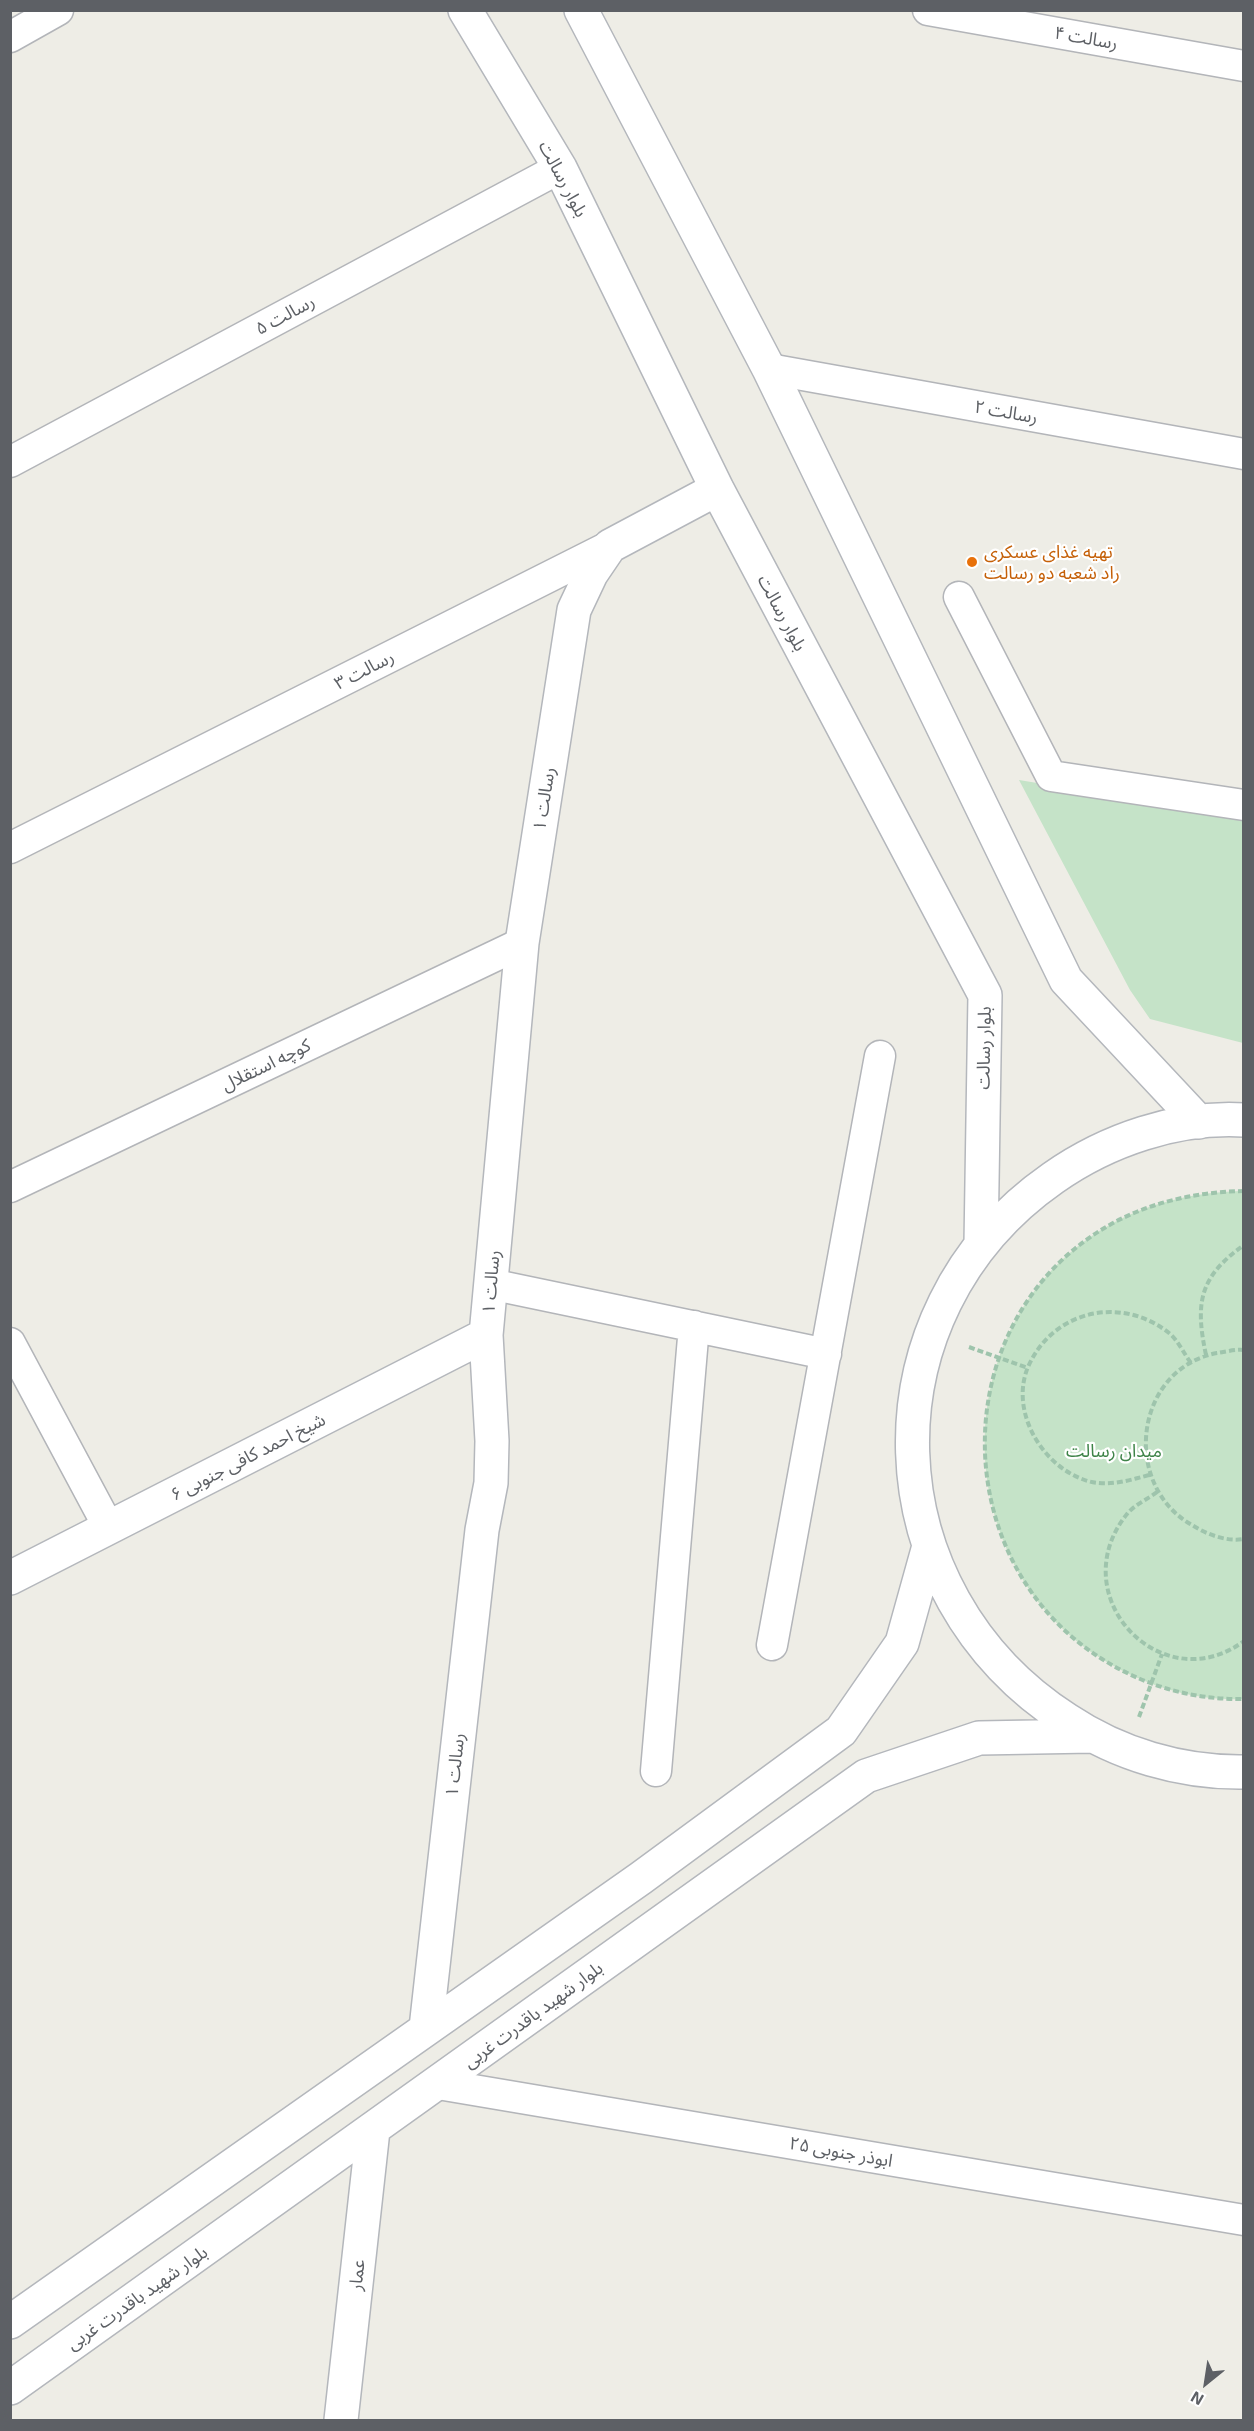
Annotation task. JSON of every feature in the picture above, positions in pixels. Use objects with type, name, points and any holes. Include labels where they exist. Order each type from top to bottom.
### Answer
[{"type":"main road","name":"بلوار رسالت","points":[[465,10],[560,168],[717,489],[985,995],[981,1244]]},
{"type":"main road","points":[[581,10],[769,369],[1066,980],[1199,1122]]},
{"type":"main road","name":"رسالت ۳","points":[[610,546],[717,489]]},
{"type":"main road","name":"رسالت ۱","points":[[426,2028],[482,1530],[491,1483],[486,1335],[522,943],[574,610],[591,574],[610,546]]},
{"type":"main road","points":[[1244,1120],[1199,1122],[1137,1135],[1077,1161],[1025,1198],[981,1244],[950,1292],[931,1334],[917,1386],[912,1440],[915,1494],[928,1546],[954,1605],[991,1658],[1038,1701],[1092,1736],[1126,1751],[1201,1770],[1244,1772]]},
{"type":"main road","name":"شیخ احمد کافی جنوبی ۶","points":[[10,1578],[486,1335]]},
{"type":"main road","points":[[10,2322],[641,1878],[841,1731],[902,1643],[928,1546]]},
{"type":"main road","name":"بلوار شهید باقدرت غربی","points":[[10,2388],[866,1776],[978,1738],[1092,1736]]},
{"type":"main road","name":"عمار","points":[[341,2421],[373,2130]]},
{"type":"street","points":[[10,37],[58,10]]},
{"type":"street","name":"رسالت ۴","points":[[928,10],[1244,66]]},
{"type":"street","name":"رسالت ۵","points":[[10,462],[560,168]]},
{"type":"street","name":"رسالت ۲","points":[[769,369],[1244,454]]},
{"type":"street","name":"رسالت ۳","points":[[10,848],[610,546]]},
{"type":"street","points":[[959,597],[1051,776],[1244,805]]},
{"type":"street","name":"کوچه استقلال","points":[[10,1187],[522,943]]},
{"type":"street","points":[[772,1645],[880,1056]]},
{"type":"street","points":[[490,1284],[826,1354]]},
{"type":"street","points":[[656,1771],[694,1326]]},
{"type":"street","points":[[10,1343],[19,1377],[109,1528]]},
{"type":"street","name":"ابوذر جنوبی ۲۵","points":[[438,2084],[1244,2220]]},
{"type":"path","points":[[1244,1191],[1207,1192],[1159,1203],[1113,1223],[1072,1252],[1038,1288],[1011,1330],[992,1376],[984,1426],[985,1476],[996,1525],[1016,1570],[1045,1611],[1081,1646],[1124,1672],[1170,1691],[1220,1700],[1244,1699]]},
{"type":"path","points":[[1206,1355],[1199,1322],[1204,1289],[1221,1261],[1244,1245]]},
{"type":"path","points":[[1149,1475],[1116,1484],[1082,1479],[1053,1462],[1032,1435],[1023,1402],[1028,1368],[1045,1338],[1073,1318],[1107,1310],[1141,1316],[1171,1334],[1191,1363]]},
{"type":"path","points":[[931,1334],[1028,1368]]},
{"type":"path","points":[[1244,1350],[1206,1355],[1191,1363],[1166,1384],[1150,1412],[1144,1444],[1149,1475],[1157,1492],[1178,1518],[1206,1534],[1244,1539]]},
{"type":"path","points":[[1157,1492],[1128,1512],[1110,1541],[1104,1575],[1113,1608],[1133,1636],[1162,1654],[1196,1659],[1229,1651],[1244,1641]]},
{"type":"path","points":[[1126,1751],[1162,1654]]},
{"type":"green space","points":[[1019,780],[1243,817],[1243,1043],[1150,1019],[1130,990]]},
{"type":"green space","name":"میدان رسالت","points":[[1243,1191],[1244,1699],[1225,1699],[1170,1690],[1118,1669],[1102,1659],[1050,1615],[1013,1562],[991,1501],[985,1438],[994,1375],[1018,1316],[1058,1264],[1113,1223],[1144,1209],[1176,1199],[1209,1193]]},
{"type":"place","name":"تهیه غذای عسکری راد شعبه دو رسالت","points":[[972,562]]}]
